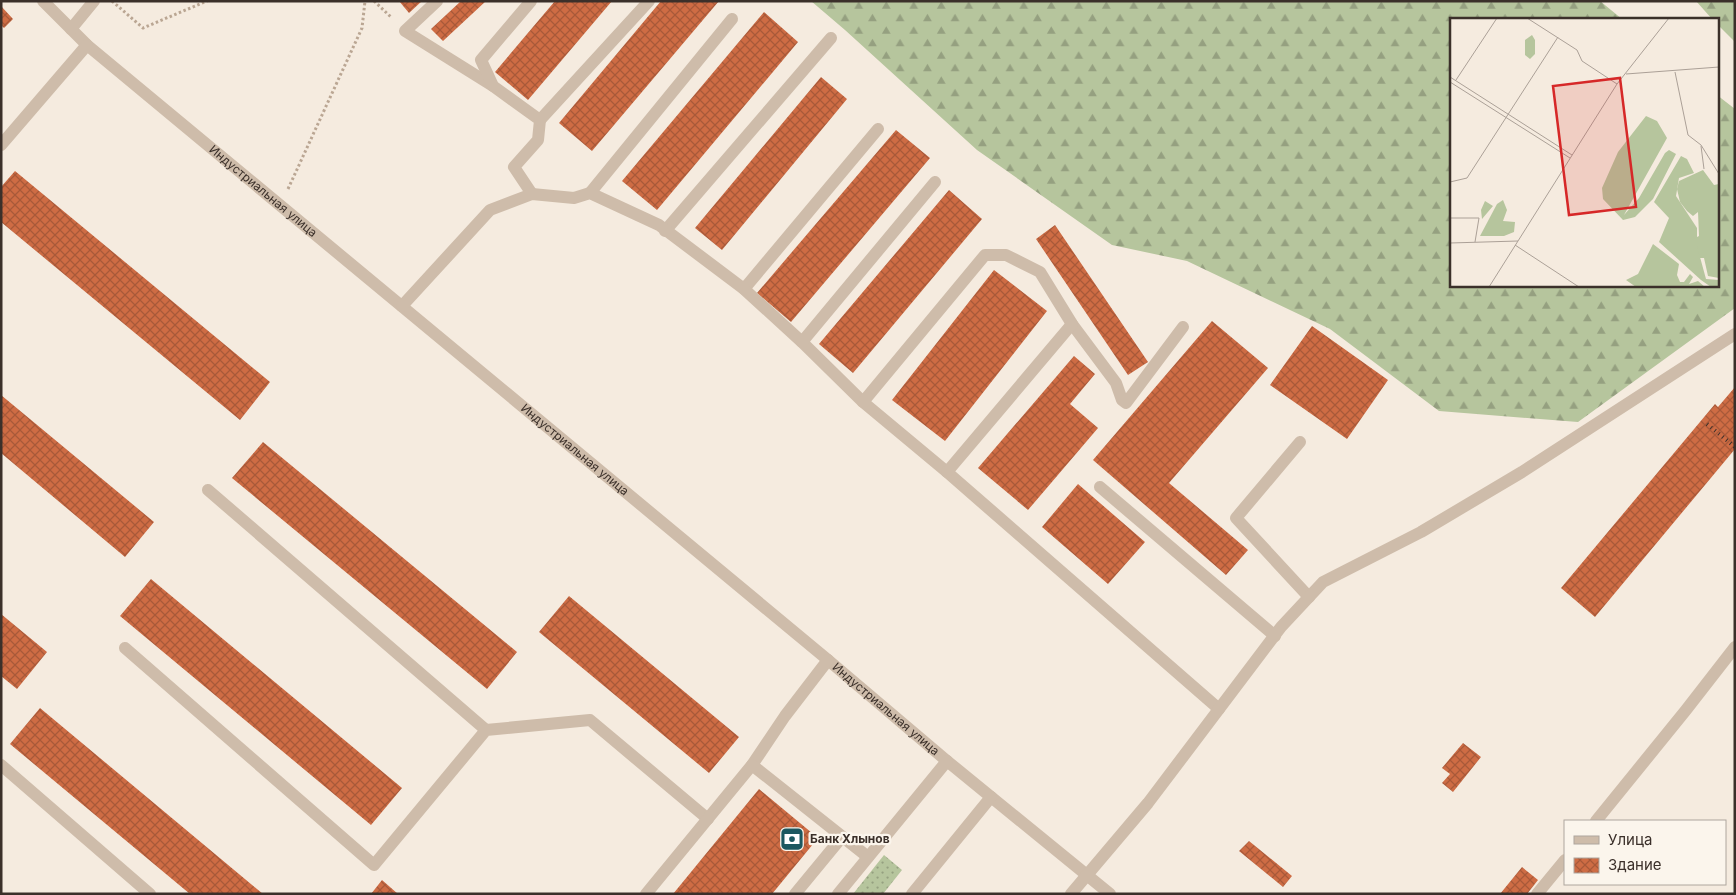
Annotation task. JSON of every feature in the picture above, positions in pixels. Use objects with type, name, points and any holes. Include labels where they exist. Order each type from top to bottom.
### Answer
[{"type":"street","name":"Индустриальная улица","points":[[43,1],[87,45],[947,761],[1110,894]]},
{"type":"street","points":[[71,29],[94,1]]},
{"type":"street","points":[[437,1],[405,31],[493,86],[540,120]]},
{"type":"street","points":[[493,86],[480,60],[531,1]]},
{"type":"street","points":[[532,194],[514,168],[538,140],[540,120],[649,1]]},
{"type":"street","points":[[402,306],[490,210],[532,194],[574,198],[590,193],[732,19]]},
{"type":"street","points":[[665,231],[831,38]]},
{"type":"street","points":[[1,145],[87,45]]},
{"type":"street","points":[[744,289],[878,129]]},
{"type":"street","points":[[802,342],[935,182]]},
{"type":"street","points":[[590,193],[659,226],[744,289],[802,342],[863,402],[947,472],[1218,709]]},
{"type":"street","points":[[863,402],[985,255],[1006,255],[1040,272],[1072,324],[1116,383],[1122,400],[1126,403],[1183,327]]},
{"type":"street","points":[[947,472],[1072,324]]},
{"type":"street","points":[[1071,894],[1148,803],[1275,636],[1323,582],[1421,532],[1522,472],[1735,334]]},
{"type":"street","points":[[1300,442],[1236,518],[1309,597]]},
{"type":"street","points":[[1100,487],[1275,636]]},
{"type":"street","points":[[208,490],[486,730]]},
{"type":"street","points":[[1597,820],[1735,647]]},
{"type":"street","points":[[125,648],[374,865],[486,730],[590,720],[708,819]]},
{"type":"street","points":[[646,894],[752,765],[785,716],[828,660]]},
{"type":"street","points":[[838,894],[947,761]]},
{"type":"street","points":[[1,765],[150,894]]},
{"type":"street","points":[[752,765],[868,857]]},
{"type":"street","points":[[912,894],[991,797]]},
{"type":"street","points":[[795,894],[842,837]]},
{"type":"street","points":[[1537,894],[1564,861]]},
{"type":"path","points":[[112,1],[143,28],[207,1]]},
{"type":"path","points":[[280,205],[362,28],[365,1]]},
{"type":"path","points":[[374,1],[405,31]]},
{"type":"green space","points":[[811,1],[1600,1],[1621,18],[1450,18],[1450,286],[1718,286],[1718,96],[1735,109],[1735,308],[1578,422],[1439,411],[1330,329],[1187,261],[1112,245],[977,150]]},
{"type":"green space","points":[[1696,1],[1735,1],[1735,42],[1718,25],[1718,18],[1711,18]]},
{"type":"green space","points":[[884,855],[902,870],[883,894],[853,894]]},
{"type":"building","points":[[399,1],[422,1],[409,13]]},
{"type":"building","points":[[461,1],[486,1],[443,41],[431,29]]},
{"type":"building","points":[[555,1],[612,1],[528,100],[495,72]]},
{"type":"building","points":[[661,1],[719,1],[592,151],[559,123]]},
{"type":"building","points":[[1,6],[13,19],[4,28],[1,25]]},
{"type":"building","points":[[764,12],[798,42],[657,210],[622,181]]},
{"type":"building","points":[[821,77],[847,99],[722,250],[695,228]]},
{"type":"building","points":[[896,130],[930,158],[791,322],[757,293]]},
{"type":"building","points":[[15,171],[270,382],[240,420],[1,222],[1,187]]},
{"type":"building","points":[[949,190],[982,219],[853,373],[819,344]]},
{"type":"building","points":[[1055,225],[1148,362],[1128,375],[1036,239]]},
{"type":"building","points":[[994,270],[1047,311],[945,441],[892,400]]},
{"type":"building","points":[[1212,321],[1268,368],[1169,483],[1248,550],[1226,575],[1093,460]]},
{"type":"building","points":[[1312,326],[1388,380],[1347,439],[1270,385]]},
{"type":"building","points":[[1074,356],[1095,374],[1070,404],[1098,428],[1028,510],[978,468]]},
{"type":"building","points":[[1735,387],[1735,449],[1595,617],[1561,588],[1715,404],[1718,407]]},
{"type":"building","points":[[1,395],[154,522],[125,557],[1,453]]},
{"type":"building","points":[[263,442],[517,652],[487,689],[232,478]]},
{"type":"building","points":[[1078,484],[1145,542],[1108,584],[1042,527]]},
{"type":"building","points":[[151,579],[402,788],[371,825],[120,616]]},
{"type":"building","points":[[569,596],[739,737],[709,773],[539,632]]},
{"type":"building","points":[[1,614],[47,652],[17,689],[1,676]]},
{"type":"building","points":[[40,708],[263,894],[190,894],[10,744]]},
{"type":"building","points":[[1463,743],[1481,757],[1453,792],[1442,783],[1450,774],[1442,768]]},
{"type":"building","points":[[759,789],[818,838],[772,894],[673,894]]},
{"type":"building","points":[[1249,841],[1292,876],[1283,887],[1239,851]]},
{"type":"building","points":[[1522,867],[1538,880],[1527,894],[1500,894]]},
{"type":"building","points":[[382,880],[398,894],[371,894]]},
{"type":"railway","points":[[1707,424],[1735,447]]},
{"type":"place","name":"Банк Хлынов","points":[[792,839]]}]
